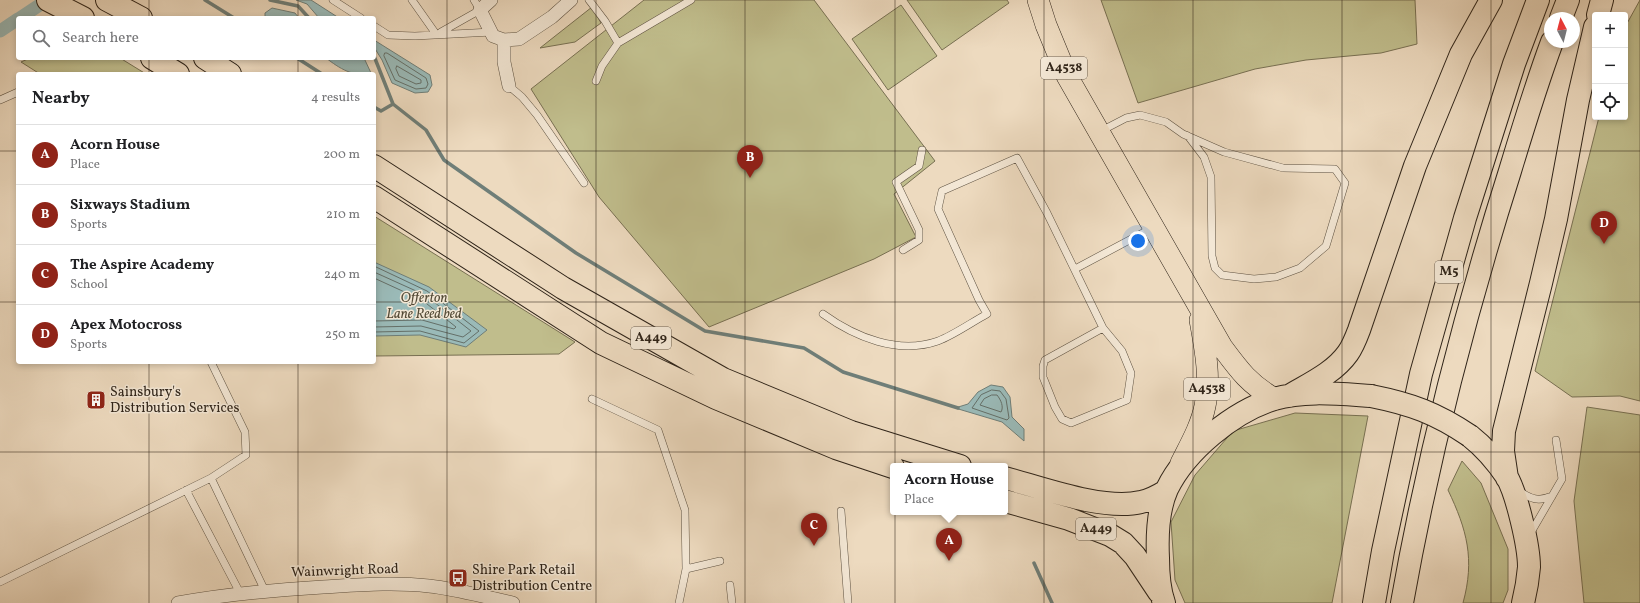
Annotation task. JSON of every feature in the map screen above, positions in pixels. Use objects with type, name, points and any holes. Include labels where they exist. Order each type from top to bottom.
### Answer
[{"type":"highway","points":[[48,0],[79,16]]},
{"type":"highway","points":[[107,0],[136,14]]},
{"type":"highway","points":[[1163,600],[1158,571],[1157,538],[1159,519],[1166,491],[1179,467],[1229,422],[1245,412],[1282,398],[1326,374],[1338,365],[1349,352],[1359,330],[1418,159],[1462,54],[1491,0]]},
{"type":"highway","name":"M5","points":[[1374,603],[1383,551],[1421,374],[1465,218],[1514,64],[1538,0]]},
{"type":"highway","points":[[1563,12],[1568,0]]},
{"type":"highway","points":[[1599,12],[1602,0]]},
{"type":"highway","points":[[1539,603],[1529,566],[1526,541],[1508,481],[1503,451],[1504,431],[1556,219],[1578,100],[1592,41]]},
{"type":"highway","name":"M5","points":[[1402,603],[1449,381],[1493,225],[1541,71],[1550,48]]},
{"type":"highway","points":[[155,60],[175,72]]},
{"type":"highway","points":[[208,60],[227,72]]},
{"type":"highway","name":"A449","points":[[376,167],[563,288],[723,379],[850,432],[950,463]]},
{"type":"highway","name":"A449","points":[[376,198],[601,343],[716,398],[836,448],[890,465]]},
{"type":"highway","points":[[1282,398],[1342,394],[1371,396],[1399,402],[1424,410],[1448,421],[1470,436],[1490,456],[1508,481]]},
{"type":"highway","name":"A449","points":[[1008,479],[1111,504],[1140,502],[1154,498],[1166,491]]},
{"type":"highway","name":"A449","points":[[1008,502],[1069,519],[1110,535],[1123,543],[1135,556],[1163,600]]},
{"type":"highway","points":[[1523,603],[1529,566]]},
{"type":"main road","name":"A4538","points":[[1038,0],[1046,25],[1068,76],[1222,347],[1243,375],[1258,389],[1282,398]]},
{"type":"main road","name":"A4538","points":[[1179,467],[1199,425],[1205,406],[1208,379],[1198,306]]},
{"type":"street","points":[[491,0],[477,5],[493,36],[504,40],[519,39],[552,17],[571,0]]},
{"type":"street","points":[[504,40],[504,62],[509,86]]},
{"type":"street","name":"Wainwright Road","points":[[178,603],[240,593],[265,591],[347,586],[408,585],[431,586],[513,603]]},
{"type":"lane","points":[[334,0],[358,16]]},
{"type":"lane","points":[[412,0],[436,34]]},
{"type":"lane","points":[[589,0],[605,21],[618,43]]},
{"type":"lane","points":[[596,81],[602,66],[618,43],[691,0]]},
{"type":"lane","points":[[436,34],[448,30],[477,5]]},
{"type":"lane","points":[[376,27],[388,36],[492,32]]},
{"type":"lane","points":[[509,86],[522,97],[537,115],[584,183]]},
{"type":"lane","points":[[0,100],[16,93]]},
{"type":"lane","points":[[1099,132],[1126,118],[1140,115],[1166,122],[1188,136],[1224,152],[1283,168],[1335,169],[1345,183],[1326,246],[1300,268],[1276,277],[1254,279],[1222,275],[1215,268],[1212,256],[1211,178],[1204,157],[1188,136]]},
{"type":"lane","points":[[903,250],[920,240],[919,230],[896,182],[919,166],[922,150]]},
{"type":"lane","points":[[823,314],[839,326],[858,335],[880,342],[899,345],[917,345],[940,340],[987,314],[979,300],[938,209],[942,191],[1017,158],[1075,269],[1103,328],[1122,351],[1131,374],[1127,400],[1071,423],[1062,418],[1043,378],[1043,366],[1045,360],[1103,328]]},
{"type":"lane","points":[[1075,269],[1154,227]]},
{"type":"lane","points":[[0,582],[211,478],[246,455],[244,432],[212,364]]},
{"type":"lane","points":[[592,399],[658,430],[685,510],[686,569],[679,603]]},
{"type":"lane","points":[[1526,541],[1538,517],[1562,479],[1556,440]]},
{"type":"lane","points":[[211,478],[265,591]]},
{"type":"lane","points":[[1508,481],[1530,498],[1543,500],[1552,496]]},
{"type":"lane","points":[[186,490],[240,593]]},
{"type":"lane","points":[[841,511],[848,603]]},
{"type":"lane","points":[[686,569],[720,561]]},
{"type":"lane","points":[[730,585],[732,603]]},
{"type":"green space","points":[[644,0],[814,0],[935,161],[894,194],[916,237],[874,259],[709,327],[599,197],[531,89]]},
{"type":"green space","points":[[907,0],[1007,0],[1009,3],[942,50]]},
{"type":"green space","points":[[1101,0],[1415,0],[1417,44],[1381,53],[1306,60],[1255,69],[1138,103]]},
{"type":"green space","points":[[1640,0],[1640,401],[1620,396],[1572,397],[1535,371],[1598,120],[1628,120],[1628,22]]},
{"type":"green space","points":[[901,5],[937,56],[888,90],[852,39]]},
{"type":"green space","points":[[592,7],[601,23],[575,42],[540,48]]},
{"type":"green space","points":[[26,60],[123,60],[143,72],[37,72],[21,62]]},
{"type":"green space","name":"Offerton Lane Reed bed","points":[[376,217],[575,342],[559,354],[376,356]]},
{"type":"green space","points":[[1587,407],[1640,415],[1640,603],[1584,603],[1574,501]]},
{"type":"green space","points":[[1295,413],[1368,416],[1332,603],[1185,603],[1175,580],[1171,522],[1195,475],[1233,431]]},
{"type":"green space","points":[[1462,461],[1481,483],[1508,549],[1508,590],[1503,603],[1463,603],[1467,587],[1469,558],[1460,518],[1448,490]]},
{"type":"water","points":[[296,0],[311,0],[336,16],[317,16],[307,4]]},
{"type":"water","points":[[272,8],[295,13],[297,16],[265,16],[265,13]]},
{"type":"water","points":[[376,41],[430,75],[432,85],[428,92],[415,93],[392,83],[376,50]]},
{"type":"water","points":[[329,60],[365,60],[371,72],[350,72]]},
{"type":"water","points":[[376,263],[429,287],[487,330],[466,347],[420,335],[376,336]]},
{"type":"water","points":[[991,385],[1003,387],[1010,397],[1012,417],[1024,429],[1024,441],[1002,422],[955,408],[968,404],[978,392]]},
{"type":"waterway","points":[[23,16],[47,0]]},
{"type":"waterway","points":[[205,0],[231,16]]},
{"type":"waterway","points":[[270,0],[298,6],[307,16]]},
{"type":"waterway","points":[[0,31],[16,20]]},
{"type":"waterway","points":[[300,60],[319,72]]},
{"type":"waterway","points":[[376,60],[393,104],[426,130],[444,160],[576,253],[705,331],[804,348],[843,372],[958,408]]},
{"type":"waterway","points":[[376,108],[381,111],[393,104]]},
{"type":"waterway","points":[[1034,563],[1052,603]]},
{"type":"place","name":"Sixways Stadium","points":[[750,178]]},
{"type":"place","name":"Apex Motocross","points":[[1604,244]]},
{"type":"place","name":"Sainsbury's Distribution Services","points":[[96,400]]},
{"type":"place","name":"The Aspire Academy","points":[[814,546]]},
{"type":"place","name":"Acorn House","points":[[949,561]]},
{"type":"place","name":"Shire Park Retail Distribution Centre","points":[[458,578]]}]
